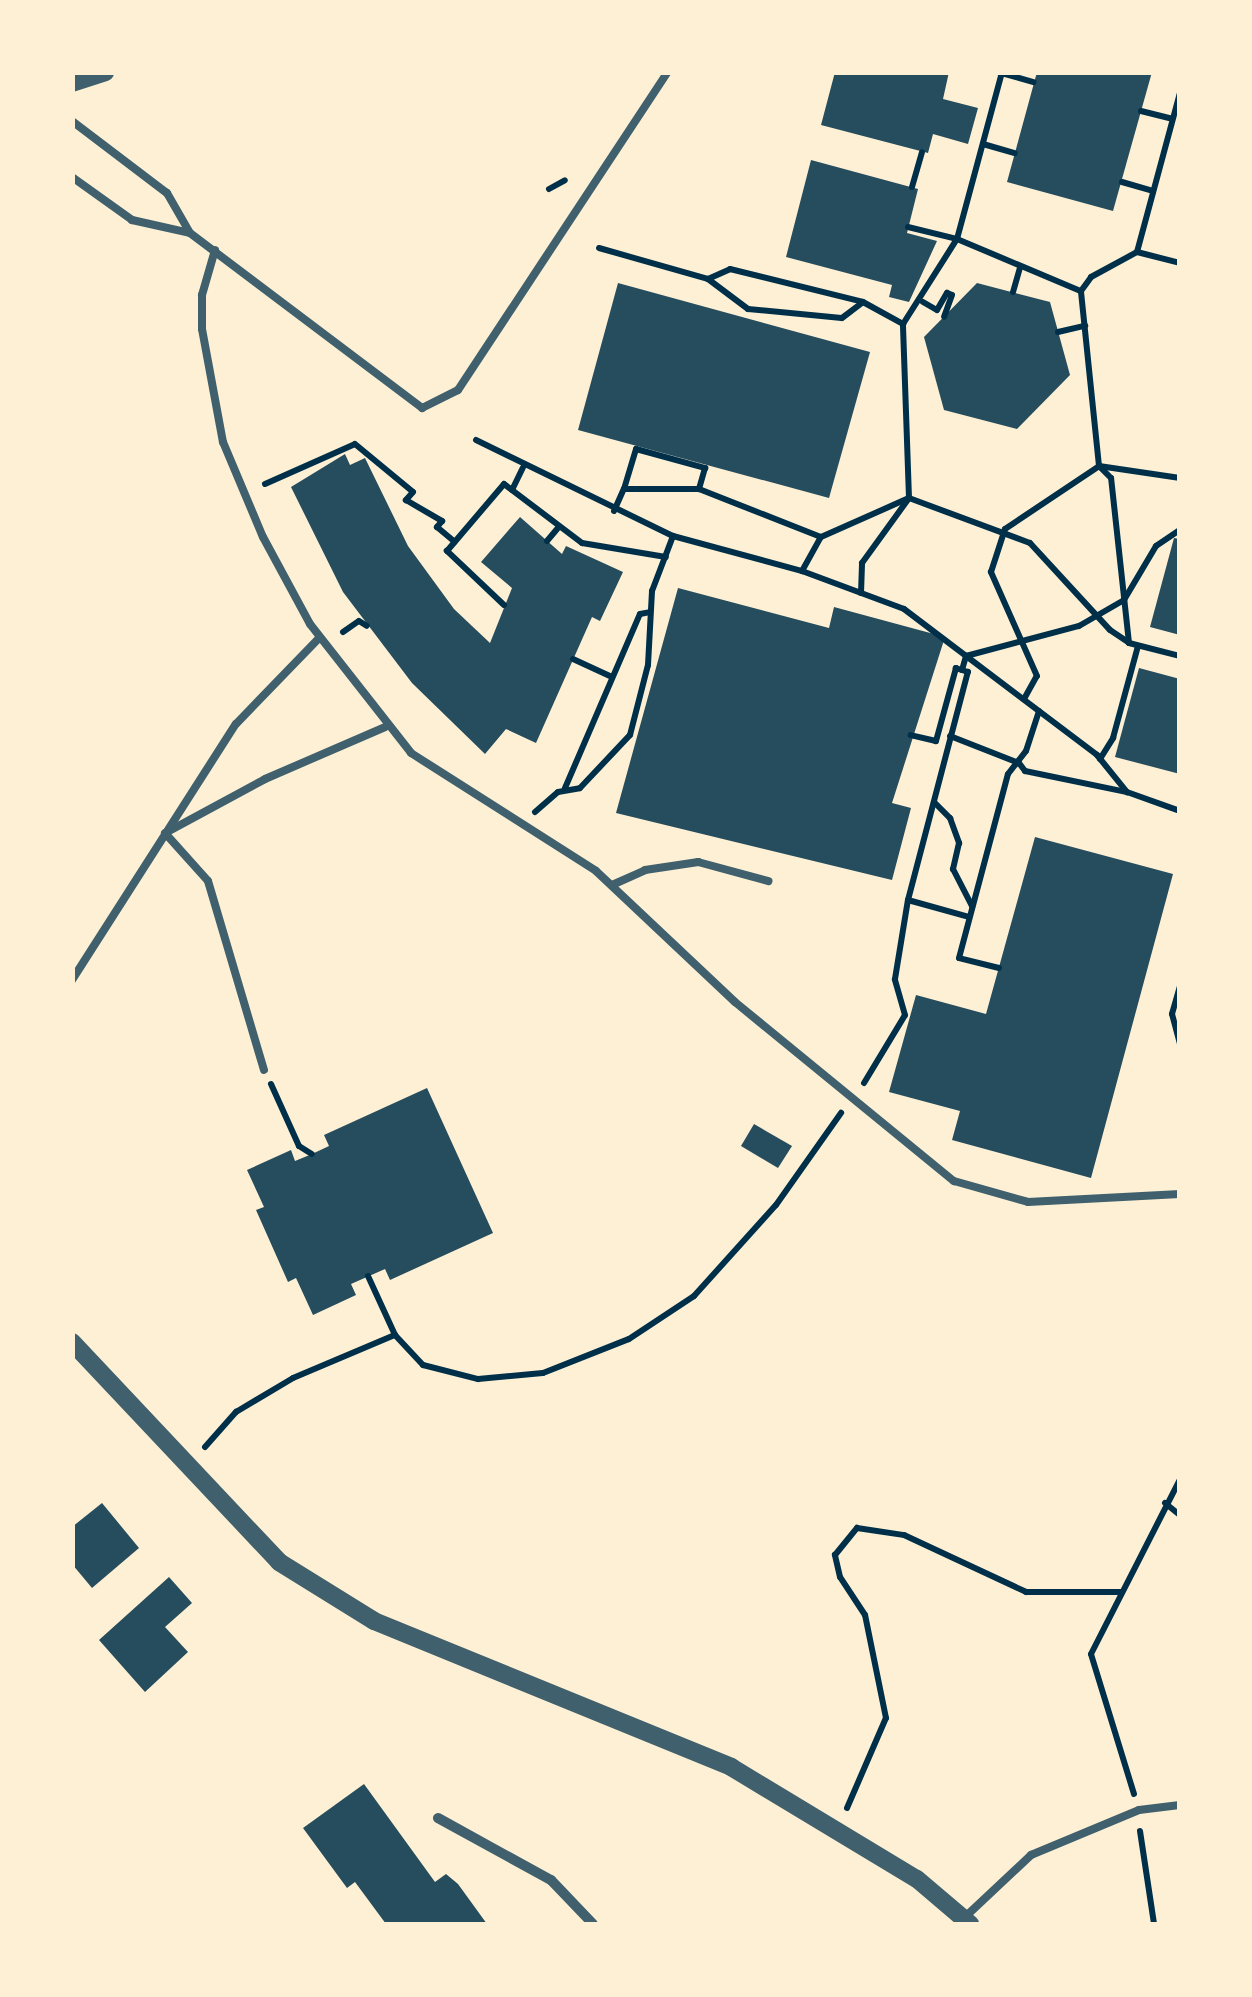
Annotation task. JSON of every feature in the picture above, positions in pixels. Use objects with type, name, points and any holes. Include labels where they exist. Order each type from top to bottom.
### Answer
[{"type":"street","points":[[72,83],[104,72]]},
{"type":"street","points":[[72,1342],[186,1468],[279,1562],[374,1622],[731,1767],[917,1879],[967,1921]]},
{"type":"street","points":[[438,1818],[551,1880],[593,1924]]},
{"type":"lane","points":[[72,177],[132,220],[190,233],[422,408],[435,405],[460,386],[668,72]]},
{"type":"lane","points":[[72,122],[167,193],[190,233]]},
{"type":"lane","points":[[214,250],[202,296],[214,412],[263,537],[319,638],[386,726],[433,772],[612,885],[850,1100],[919,1157],[979,1192],[1028,1202],[1180,1194]]},
{"type":"lane","points":[[72,980],[236,724],[319,638]]},
{"type":"lane","points":[[164,834],[265,779],[386,726]]},
{"type":"lane","points":[[164,834],[208,881],[264,1070]]},
{"type":"lane","points":[[612,885],[644,870],[698,862],[768,881]]},
{"type":"lane","points":[[967,1921],[1031,1856],[1138,1810],[1180,1805]]},
{"type":"path","points":[[861,593],[862,563],[909,498],[903,324],[922,302],[957,239],[1001,73],[1034,82]]},
{"type":"path","points":[[1136,252],[1180,93]]},
{"type":"path","points":[[1141,111],[1172,119]]},
{"type":"path","points":[[983,144],[1015,153]]},
{"type":"path","points":[[912,187],[922,152]]},
{"type":"path","points":[[549,189],[566,180]]},
{"type":"path","points":[[1122,182],[1154,190]]},
{"type":"path","points":[[908,226],[957,239],[1081,291]]},
{"type":"path","points":[[599,248],[708,279],[748,309],[842,318],[862,302]]},
{"type":"path","points":[[1128,643],[1111,478],[1099,466],[1081,291],[1091,277],[1136,252],[1180,264]]},
{"type":"path","points":[[1013,292],[1020,267]]},
{"type":"path","points":[[708,279],[730,269],[862,302],[903,324]]},
{"type":"path","points":[[922,302],[937,310],[946,293],[952,296],[944,316]]},
{"type":"path","points":[[745,318],[748,309]]},
{"type":"path","points":[[1058,332],[1085,326]]},
{"type":"path","points":[[476,440],[523,467],[673,536],[802,571],[904,609],[1100,760],[1127,792]]},
{"type":"path","points":[[265,484],[355,444],[413,492],[406,500],[442,521],[437,527],[454,542]]},
{"type":"path","points":[[614,511],[636,449],[705,468],[699,490]]},
{"type":"path","points":[[1024,699],[1037,676],[991,572],[1006,528],[1099,466],[1180,478]]},
{"type":"path","points":[[512,490],[523,467]]},
{"type":"path","points":[[504,605],[446,551],[504,484],[557,529],[604,550],[666,558]]},
{"type":"path","points":[[624,489],[699,490],[821,537]]},
{"type":"path","points":[[802,571],[821,537],[909,498],[1006,528],[1030,543],[1097,617],[1128,643],[1180,656]]},
{"type":"path","points":[[546,541],[557,529]]},
{"type":"path","points":[[966,656],[1097,617],[1124,600],[1156,546],[1180,530]]},
{"type":"path","points":[[650,612],[640,614],[562,790],[580,788],[630,734],[648,666],[650,612],[673,536]]},
{"type":"path","points":[[343,632],[358,620],[368,626]]},
{"type":"path","points":[[1100,760],[1113,738],[1138,646]]},
{"type":"path","points":[[962,670],[966,656]]},
{"type":"path","points":[[573,659],[612,677]]},
{"type":"path","points":[[368,1276],[395,1335],[423,1366],[478,1380],[544,1373],[629,1339],[694,1296],[776,1205],[905,1016],[895,978],[908,900],[968,672],[956,668],[936,741],[911,735]]},
{"type":"path","points":[[999,968],[959,958],[1008,774],[1020,763],[1039,710]]},
{"type":"path","points":[[950,736],[1020,763],[1026,772],[1127,792],[1180,813],[1180,834]]},
{"type":"path","points":[[933,802],[950,818],[959,843],[953,869],[972,907]]},
{"type":"path","points":[[908,900],[970,917]]},
{"type":"path","points":[[1179,989],[1172,1014],[1180,1044]]},
{"type":"path","points":[[264,1070],[299,1146],[312,1154]]},
{"type":"path","points":[[186,1468],[236,1412],[293,1378],[395,1335]]},
{"type":"path","points":[[1154,1924],[1142,1876],[1138,1810],[1090,1654],[1180,1479]]},
{"type":"path","points":[[1165,1503],[1180,1516]]},
{"type":"path","points":[[836,1830],[886,1718],[865,1615],[840,1577],[834,1555],[858,1528],[904,1535],[1026,1592],[1121,1592]]},
{"type":"building","points":[[835,72],[949,72],[943,99],[978,108],[968,144],[933,134],[928,153],[821,125]]},
{"type":"building","points":[[1037,72],[1152,72],[1113,211],[1007,182]]},
{"type":"building","points":[[811,160],[918,189],[907,233],[937,241],[909,302],[889,297],[892,285],[786,257]]},
{"type":"building","points":[[618,283],[870,352],[829,498],[578,430]]},
{"type":"building","points":[[977,283],[1050,302],[1070,375],[1017,429],[944,410],[924,337]]},
{"type":"building","points":[[345,454],[350,465],[365,458],[408,546],[454,609],[490,643],[512,588],[481,562],[520,517],[562,554],[566,546],[623,572],[600,621],[592,617],[536,743],[506,729],[485,754],[412,683],[343,592],[291,487]]},
{"type":"building","points":[[1174,538],[1180,539],[1180,635],[1150,627]]},
{"type":"building","points":[[678,588],[829,628],[834,607],[945,637],[892,803],[911,808],[892,880],[616,813]]},
{"type":"building","points":[[1139,668],[1180,679],[1180,774],[1115,757]]},
{"type":"building","points":[[1035,837],[1173,874],[1091,1178],[952,1140],[960,1111],[889,1092],[916,995],[986,1014]]},
{"type":"building","points":[[427,1088],[493,1233],[390,1280],[385,1269],[351,1284],[356,1295],[313,1315],[296,1278],[288,1282],[256,1210],[264,1207],[247,1170],[291,1150],[295,1161],[312,1154],[329,1146],[324,1135]]},
{"type":"building","points":[[754,1124],[792,1146],[778,1168],[741,1146]]},
{"type":"building","points":[[102,1503],[139,1548],[92,1588],[72,1564],[72,1527]]},
{"type":"building","points":[[169,1577],[192,1603],[165,1627],[188,1652],[145,1692],[99,1640]]},
{"type":"building","points":[[364,1784],[435,1882],[446,1874],[487,1924],[386,1924],[355,1882],[347,1888],[303,1828]]}]
